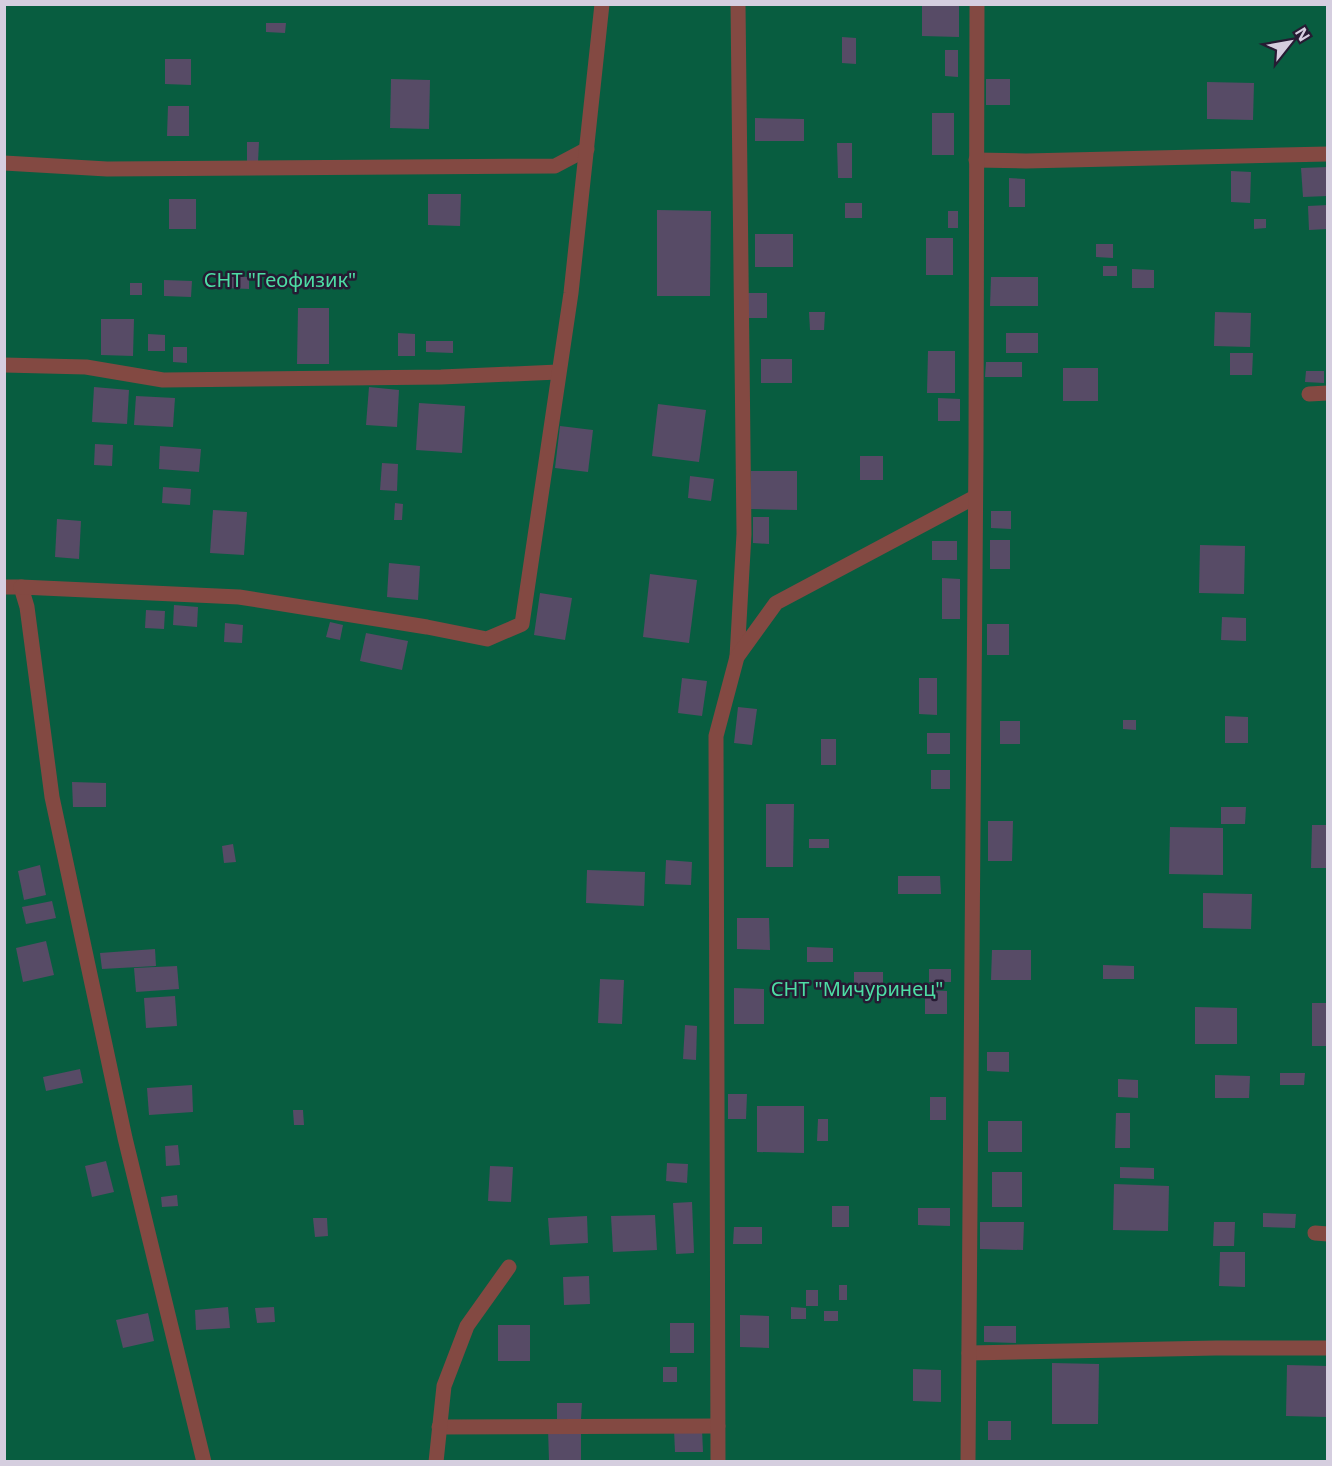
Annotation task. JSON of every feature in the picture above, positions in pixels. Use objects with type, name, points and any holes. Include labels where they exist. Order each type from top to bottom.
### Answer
[{"type":"street","points":[[4,586],[239,597],[427,627],[487,639],[522,624],[571,293],[602,4]]},
{"type":"street","points":[[718,1461],[716,736],[737,657],[744,534],[738,4]]},
{"type":"street","points":[[968,1461],[977,4]]},
{"type":"street","points":[[4,163],[107,169],[555,166],[587,149]]},
{"type":"street","points":[[976,160],[1038,161],[1328,154]]},
{"type":"street","points":[[4,366],[86,367],[163,380],[441,377],[558,372]]},
{"type":"street","points":[[1310,394],[1328,393]]},
{"type":"street","points":[[737,657],[776,603],[975,497]]},
{"type":"street","points":[[21,587],[27,607],[52,797],[125,1138],[204,1461]]},
{"type":"street","points":[[436,1461],[444,1386],[467,1326],[509,1267]]},
{"type":"street","points":[[969,1353],[1328,1348]]},
{"type":"street","points":[[439,1427],[718,1426]]},
{"type":"green space","name":"СНТ \"Мичуринец\"","points":[[4,5],[1327,5],[1327,1461],[5,1461]]},
{"type":"building","points":[[922,5],[959,5],[959,37],[922,36]]},
{"type":"building","points":[[266,23],[286,23],[285,33],[266,32]]},
{"type":"building","points":[[842,37],[856,38],[856,64],[842,63]]},
{"type":"building","points":[[945,50],[958,50],[958,77],[945,76]]},
{"type":"building","points":[[165,59],[191,59],[191,85],[165,84]]},
{"type":"building","points":[[391,79],[430,80],[429,129],[390,128]]},
{"type":"building","points":[[986,79],[1010,79],[1010,105],[986,105]]},
{"type":"building","points":[[1207,82],[1254,83],[1253,120],[1207,119]]},
{"type":"building","points":[[168,106],[189,106],[189,136],[167,136]]},
{"type":"building","points":[[932,113],[954,113],[954,155],[932,155]]},
{"type":"building","points":[[755,118],[804,119],[804,141],[755,141]]},
{"type":"building","points":[[247,142],[259,142],[258,162],[247,162]]},
{"type":"building","points":[[837,143],[852,143],[852,178],[838,178]]},
{"type":"building","points":[[1328,167],[1328,196],[1303,197],[1301,168]]},
{"type":"building","points":[[1231,171],[1251,172],[1250,203],[1231,202]]},
{"type":"building","points":[[1009,178],[1025,179],[1025,207],[1009,207]]},
{"type":"building","points":[[428,194],[461,194],[460,226],[428,225]]},
{"type":"building","points":[[169,199],[196,199],[196,229],[169,229]]},
{"type":"building","points":[[845,203],[862,203],[862,218],[845,218]]},
{"type":"building","points":[[1328,205],[1328,229],[1309,230],[1308,206]]},
{"type":"building","points":[[657,210],[711,211],[710,296],[657,296]]},
{"type":"building","points":[[948,211],[958,211],[958,228],[948,228]]},
{"type":"building","points":[[1254,219],[1266,219],[1266,228],[1254,229]]},
{"type":"building","points":[[755,234],[793,234],[793,267],[755,267]]},
{"type":"building","points":[[926,238],[953,238],[953,275],[926,275]]},
{"type":"building","points":[[1096,244],[1113,244],[1113,258],[1096,257]]},
{"type":"building","points":[[1103,266],[1117,266],[1117,276],[1103,276]]},
{"type":"building","points":[[1132,269],[1154,270],[1154,288],[1132,288]]},
{"type":"building","points":[[227,276],[249,277],[249,289],[227,288]]},
{"type":"building","points":[[991,277],[1038,277],[1038,306],[990,306]]},
{"type":"building","points":[[164,280],[192,281],[191,297],[164,296]]},
{"type":"building","points":[[130,283],[142,283],[142,295],[130,295]]},
{"type":"building","points":[[747,293],[767,293],[767,318],[748,318]]},
{"type":"building","points":[[298,308],[329,308],[329,364],[297,364]]},
{"type":"building","points":[[809,312],[825,312],[824,330],[810,330]]},
{"type":"building","points":[[1215,312],[1251,313],[1250,347],[1214,346]]},
{"type":"building","points":[[101,319],[134,319],[133,356],[101,355]]},
{"type":"building","points":[[398,333],[415,334],[415,356],[398,356]]},
{"type":"building","points":[[1006,333],[1038,333],[1038,353],[1006,353]]},
{"type":"building","points":[[148,334],[165,335],[165,351],[148,351]]},
{"type":"building","points":[[426,341],[453,341],[453,353],[426,352]]},
{"type":"building","points":[[173,347],[187,347],[187,363],[173,362]]},
{"type":"building","points":[[928,351],[955,351],[955,393],[927,393]]},
{"type":"building","points":[[1230,353],[1253,353],[1252,375],[1230,375]]},
{"type":"building","points":[[761,359],[792,359],[792,383],[761,383]]},
{"type":"building","points":[[986,362],[1022,362],[1022,377],[985,377]]},
{"type":"building","points":[[1063,368],[1098,368],[1098,401],[1063,401]]},
{"type":"building","points":[[1306,371],[1324,371],[1324,383],[1305,382]]},
{"type":"building","points":[[94,387],[129,390],[127,424],[92,422]]},
{"type":"building","points":[[369,387],[399,390],[397,427],[366,425]]},
{"type":"building","points":[[136,396],[175,398],[173,427],[134,425]]},
{"type":"building","points":[[938,398],[960,399],[960,421],[938,421]]},
{"type":"building","points":[[419,403],[465,406],[462,453],[416,450]]},
{"type":"building","points":[[658,404],[706,410],[699,462],[652,456]]},
{"type":"building","points":[[560,426],[593,430],[588,472],[555,468]]},
{"type":"building","points":[[95,444],[113,445],[112,466],[94,465]]},
{"type":"building","points":[[160,446],[201,449],[199,472],[159,469]]},
{"type":"building","points":[[860,456],[883,456],[883,480],[860,480]]},
{"type":"building","points":[[382,463],[398,464],[397,491],[380,490]]},
{"type":"building","points":[[751,471],[797,471],[797,510],[751,509]]},
{"type":"building","points":[[690,476],[714,479],[711,501],[688,498]]},
{"type":"building","points":[[163,487],[191,489],[190,505],[162,503]]},
{"type":"building","points":[[395,503],[403,504],[402,520],[394,520]]},
{"type":"building","points":[[213,510],[247,512],[244,555],[210,553]]},
{"type":"building","points":[[991,511],[1011,511],[1011,529],[991,528]]},
{"type":"building","points":[[753,517],[769,517],[769,544],[753,543]]},
{"type":"building","points":[[57,519],[81,521],[79,559],[55,557]]},
{"type":"building","points":[[990,540],[1010,540],[1010,569],[990,569]]},
{"type":"building","points":[[932,541],[957,541],[957,560],[932,560]]},
{"type":"building","points":[[1200,545],[1245,546],[1244,594],[1199,593]]},
{"type":"building","points":[[389,563],[420,566],[418,600],[387,597]]},
{"type":"building","points":[[650,574],[697,580],[689,643],[643,637]]},
{"type":"building","points":[[942,578],[960,579],[960,619],[942,619]]},
{"type":"building","points":[[540,593],[572,598],[565,640],[534,635]]},
{"type":"building","points":[[174,605],[198,607],[197,627],[173,625]]},
{"type":"building","points":[[146,610],[165,611],[164,629],[145,628]]},
{"type":"building","points":[[1222,617],[1246,618],[1246,641],[1221,640]]},
{"type":"building","points":[[330,622],[343,625],[340,640],[326,637]]},
{"type":"building","points":[[225,623],[243,625],[242,643],[224,642]]},
{"type":"building","points":[[987,624],[1009,624],[1009,655],[987,655]]},
{"type":"building","points":[[366,633],[408,641],[402,670],[360,661]]},
{"type":"building","points":[[682,678],[707,681],[702,716],[678,713]]},
{"type":"building","points":[[919,678],[937,678],[937,715],[919,714]]},
{"type":"building","points":[[738,707],[757,709],[752,745],[734,743]]},
{"type":"building","points":[[1225,716],[1248,717],[1248,743],[1225,743]]},
{"type":"building","points":[[1123,720],[1136,720],[1136,730],[1123,729]]},
{"type":"building","points":[[1000,721],[1020,721],[1020,744],[1000,744]]},
{"type":"building","points":[[927,733],[950,733],[950,754],[927,754]]},
{"type":"building","points":[[821,739],[836,739],[836,765],[821,765]]},
{"type":"building","points":[[931,770],[950,770],[950,789],[931,789]]},
{"type":"building","points":[[72,782],[106,783],[106,807],[73,807]]},
{"type":"building","points":[[766,804],[794,804],[793,867],[766,867]]},
{"type":"building","points":[[1221,807],[1246,807],[1245,824],[1221,824]]},
{"type":"building","points":[[988,821],[1013,821],[1012,861],[988,861]]},
{"type":"building","points":[[1312,825],[1328,825],[1328,868],[1311,868]]},
{"type":"building","points":[[1170,827],[1223,828],[1223,875],[1169,874]]},
{"type":"building","points":[[809,839],[829,839],[829,848],[809,848]]},
{"type":"building","points":[[233,844],[236,862],[224,863],[222,846]]},
{"type":"building","points":[[666,860],[692,862],[691,885],[665,884]]},
{"type":"building","points":[[40,865],[46,895],[24,900],[18,871]]},
{"type":"building","points":[[587,870],[645,872],[644,906],[586,903]]},
{"type":"building","points":[[898,876],[940,876],[941,894],[898,894]]},
{"type":"building","points":[[1203,893],[1252,894],[1251,929],[1203,928]]},
{"type":"building","points":[[52,901],[56,918],[26,924],[22,907]]},
{"type":"building","points":[[737,918],[769,918],[770,950],[737,949]]},
{"type":"building","points":[[46,941],[54,975],[23,982],[16,948]]},
{"type":"building","points":[[807,947],[833,948],[833,962],[807,962]]},
{"type":"building","points":[[155,949],[156,966],[102,969],[100,953]]},
{"type":"building","points":[[992,950],[1031,950],[1031,980],[991,980]]},
{"type":"building","points":[[1103,965],[1134,966],[1134,979],[1103,979]]},
{"type":"building","points":[[177,966],[179,989],[136,992],[134,968]]},
{"type":"building","points":[[929,969],[951,969],[951,982],[929,982]]},
{"type":"building","points":[[854,972],[883,972],[883,991],[854,991]]},
{"type":"building","points":[[600,979],[624,980],[622,1024],[598,1023]]},
{"type":"building","points":[[734,988],[764,989],[764,1024],[734,1024]]},
{"type":"building","points":[[925,990],[947,991],[947,1014],[925,1014]]},
{"type":"building","points":[[175,996],[177,1026],[146,1028],[144,998]]},
{"type":"building","points":[[1312,1003],[1328,1003],[1328,1046],[1312,1046]]},
{"type":"building","points":[[1195,1007],[1237,1008],[1237,1044],[1195,1044]]},
{"type":"building","points":[[685,1025],[697,1026],[696,1060],[683,1059]]},
{"type":"building","points":[[987,1052],[1009,1052],[1009,1072],[987,1071]]},
{"type":"building","points":[[80,1069],[83,1083],[46,1091],[43,1077]]},
{"type":"building","points":[[1280,1073],[1305,1073],[1304,1085],[1280,1085]]},
{"type":"building","points":[[1215,1075],[1250,1076],[1249,1098],[1215,1098]]},
{"type":"building","points":[[1118,1079],[1138,1080],[1138,1098],[1118,1097]]},
{"type":"building","points":[[192,1085],[193,1112],[149,1115],[147,1088]]},
{"type":"building","points":[[728,1094],[747,1094],[746,1119],[728,1119]]},
{"type":"building","points":[[930,1097],[946,1097],[946,1120],[930,1120]]},
{"type":"building","points":[[757,1106],[804,1106],[804,1153],[757,1152]]},
{"type":"building","points":[[293,1110],[303,1110],[304,1125],[294,1125]]},
{"type":"building","points":[[1116,1113],[1130,1113],[1130,1148],[1115,1148]]},
{"type":"building","points":[[818,1119],[828,1119],[828,1141],[817,1141]]},
{"type":"building","points":[[988,1121],[1022,1121],[1022,1152],[988,1152]]},
{"type":"building","points":[[178,1145],[180,1165],[166,1166],[165,1146]]},
{"type":"building","points":[[106,1161],[114,1192],[92,1197],[85,1166]]},
{"type":"building","points":[[667,1163],[688,1164],[687,1183],[666,1181]]},
{"type":"building","points":[[490,1166],[513,1167],[511,1202],[488,1201]]},
{"type":"building","points":[[1120,1167],[1154,1168],[1154,1179],[1120,1178]]},
{"type":"building","points":[[992,1172],[1022,1172],[1022,1207],[992,1207]]},
{"type":"building","points":[[1114,1184],[1169,1186],[1168,1231],[1113,1230]]},
{"type":"building","points":[[177,1195],[178,1206],[162,1207],[161,1197]]},
{"type":"building","points":[[692,1202],[694,1253],[676,1254],[673,1203]]},
{"type":"building","points":[[832,1206],[849,1206],[849,1227],[832,1227]]},
{"type":"building","points":[[918,1208],[950,1208],[950,1226],[918,1225]]},
{"type":"building","points":[[1263,1213],[1296,1214],[1295,1228],[1263,1227]]},
{"type":"building","points":[[655,1215],[657,1250],[613,1252],[611,1216]]},
{"type":"building","points":[[587,1216],[588,1243],[550,1245],[548,1218]]},
{"type":"building","points":[[313,1218],[327,1218],[328,1236],[315,1237]]},
{"type":"building","points":[[980,1222],[1024,1222],[1023,1250],[980,1249]]},
{"type":"building","points":[[1214,1222],[1235,1222],[1234,1246],[1213,1246]]},
{"type":"building","points":[[734,1227],[762,1227],[762,1244],[733,1244]]},
{"type":"building","points":[[1220,1252],[1245,1252],[1245,1287],[1219,1286]]},
{"type":"building","points":[[589,1276],[590,1304],[564,1305],[563,1277]]},
{"type":"building","points":[[839,1285],[847,1285],[847,1300],[839,1300]]},
{"type":"building","points":[[806,1290],[818,1290],[818,1306],[806,1306]]},
{"type":"building","points":[[228,1307],[230,1328],[196,1330],[195,1310]]},
{"type":"building","points":[[274,1307],[275,1322],[257,1323],[255,1308]]},
{"type":"building","points":[[791,1307],[806,1308],[806,1319],[791,1319]]},
{"type":"building","points":[[824,1311],[838,1311],[838,1321],[824,1321]]},
{"type":"building","points":[[148,1313],[154,1341],[123,1348],[116,1320]]},
{"type":"building","points":[[740,1315],[769,1316],[769,1348],[740,1347]]},
{"type":"building","points":[[670,1323],[694,1323],[694,1353],[670,1353]]},
{"type":"building","points":[[498,1325],[530,1325],[530,1361],[498,1361]]},
{"type":"building","points":[[984,1326],[1016,1326],[1016,1343],[984,1342]]},
{"type":"building","points":[[1052,1363],[1099,1364],[1098,1424],[1052,1424]]},
{"type":"building","points":[[1287,1365],[1328,1366],[1328,1417],[1286,1416]]},
{"type":"building","points":[[663,1367],[677,1367],[677,1382],[663,1382]]},
{"type":"building","points":[[913,1369],[941,1370],[941,1402],[913,1401]]},
{"type":"building","points":[[557,1403],[582,1403],[581,1419],[557,1419]]},
{"type":"building","points":[[988,1421],[1011,1421],[1011,1440],[988,1440]]},
{"type":"building","points":[[548,1429],[581,1429],[581,1461],[549,1461]]},
{"type":"building","points":[[674,1429],[702,1429],[703,1452],[675,1452]]},
{"type":"park label","name":"СНТ \"Геофизик\"","points":[[280,280]]}]
